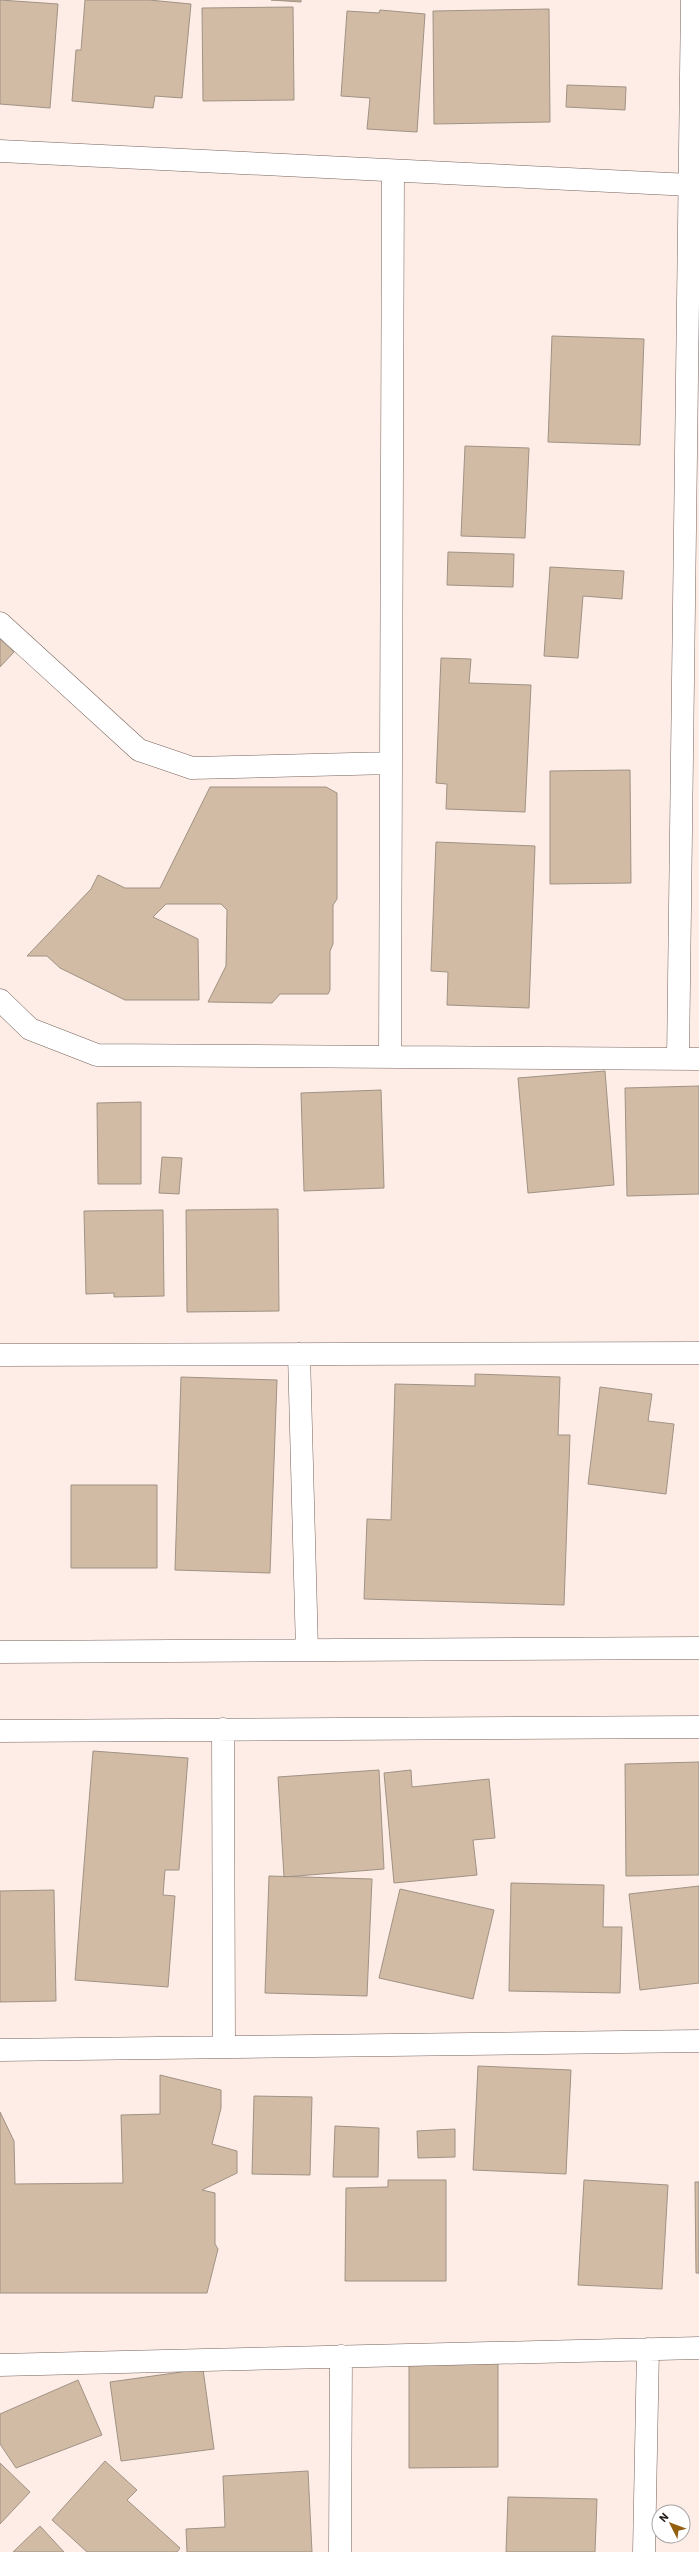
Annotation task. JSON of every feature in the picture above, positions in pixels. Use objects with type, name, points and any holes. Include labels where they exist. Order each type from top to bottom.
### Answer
[{"type":"street","points":[[0,1000],[30,1029],[97,1055],[689,1059],[690,185],[692,0]]},
{"type":"street","points":[[0,151],[690,185]]},
{"type":"street","points":[[390,1056],[393,171]]},
{"type":"street","points":[[0,623],[139,750],[192,768],[391,763]]},
{"type":"street","points":[[0,1355],[699,1353]]},
{"type":"street","points":[[299,1354],[307,1650]]},
{"type":"street","points":[[0,1652],[699,1648]]},
{"type":"street","points":[[0,1731],[699,1727]]},
{"type":"street","points":[[223,1730],[224,2047]]},
{"type":"street","points":[[0,2050],[699,2041]]},
{"type":"street","points":[[0,2365],[699,2348]]},
{"type":"street","points":[[644,2552],[648,2349]]},
{"type":"street","points":[[340,2552],[341,2356]]},
{"type":"building","points":[[0,0],[58,4],[50,108],[0,104]]},
{"type":"building","points":[[85,0],[149,0],[191,4],[182,98],[155,96],[153,108],[72,101],[76,50],[81,50]]},
{"type":"building","points":[[271,0],[301,0],[301,2]]},
{"type":"building","points":[[293,7],[294,100],[203,101],[202,8]]},
{"type":"building","points":[[549,9],[550,122],[434,124],[433,11]]},
{"type":"building","points":[[380,10],[425,14],[417,132],[367,129],[370,98],[341,96],[347,11],[379,13]]},
{"type":"building","points":[[567,85],[626,87],[625,110],[566,107]]},
{"type":"building","points":[[552,336],[644,339],[640,445],[548,442]]},
{"type":"building","points":[[465,446],[529,448],[525,538],[461,536]]},
{"type":"building","points":[[448,552],[514,554],[513,587],[447,585]]},
{"type":"building","points":[[550,567],[624,571],[622,599],[583,596],[578,658],[544,656]]},
{"type":"building","points":[[0,639],[14,652],[0,667]]},
{"type":"building","points":[[441,658],[471,659],[469,683],[531,685],[525,812],[446,809],[447,784],[436,783]]},
{"type":"building","points":[[630,770],[631,883],[550,884],[550,771]]},
{"type":"building","points":[[210,787],[326,787],[337,793],[337,899],[333,905],[333,944],[330,951],[330,990],[328,994],[280,994],[272,1003],[208,1002],[226,966],[227,910],[221,904],[166,904],[153,917],[198,939],[199,1000],[125,1000],[60,968],[47,956],[27,956],[91,889],[98,875],[125,888],[160,888]]},
{"type":"building","points":[[436,842],[535,846],[529,1008],[447,1005],[448,972],[431,971]]},
{"type":"building","points":[[605,1071],[614,1185],[528,1193],[518,1078]]},
{"type":"building","points":[[699,1086],[699,1194],[627,1196],[625,1088]]},
{"type":"building","points":[[381,1090],[384,1188],[304,1191],[301,1093]]},
{"type":"building","points":[[141,1102],[141,1184],[98,1184],[97,1103]]},
{"type":"building","points":[[162,1157],[182,1158],[179,1194],[159,1193]]},
{"type":"building","points":[[278,1209],[279,1311],[187,1312],[186,1210]]},
{"type":"building","points":[[163,1210],[164,1296],[114,1297],[114,1293],[86,1294],[84,1211]]},
{"type":"building","points":[[475,1374],[560,1377],[558,1435],[570,1435],[564,1605],[364,1599],[367,1519],[391,1520],[395,1384],[475,1386]]},
{"type":"building","points":[[181,1377],[277,1380],[270,1573],[175,1570]]},
{"type":"building","points":[[600,1387],[652,1394],[648,1421],[674,1424],[666,1494],[588,1484]]},
{"type":"building","points":[[71,1485],[157,1485],[157,1568],[71,1568]]},
{"type":"building","points":[[93,1751],[188,1758],[179,1870],[165,1870],[163,1895],[175,1896],[168,1987],[75,1980]]},
{"type":"building","points":[[699,1762],[699,1875],[626,1876],[625,1764]]},
{"type":"building","points":[[379,1770],[384,1869],[284,1877],[278,1777]]},
{"type":"building","points":[[411,1770],[412,1787],[489,1779],[495,1838],[473,1840],[477,1875],[394,1883],[384,1773]]},
{"type":"building","points":[[269,1876],[372,1879],[367,1996],[265,1993]]},
{"type":"building","points":[[511,1883],[604,1885],[603,1927],[622,1927],[620,1993],[509,1991]]},
{"type":"building","points":[[699,1886],[699,1983],[640,1990],[629,1894]]},
{"type":"building","points":[[400,1889],[494,1910],[473,1999],[379,1978]]},
{"type":"building","points":[[54,1890],[56,2001],[0,2002],[0,1891]]},
{"type":"building","points":[[478,2066],[571,2070],[566,2174],[473,2170]]},
{"type":"building","points":[[160,2075],[221,2090],[221,2108],[212,2144],[237,2151],[237,2173],[202,2190],[215,2193],[215,2244],[218,2249],[207,2293],[0,2293],[0,2112],[14,2141],[15,2184],[123,2183],[121,2115],[160,2114]]},
{"type":"building","points":[[254,2096],[312,2097],[310,2175],[252,2174]]},
{"type":"building","points":[[335,2126],[379,2128],[378,2177],[333,2177]]},
{"type":"building","points":[[455,2129],[455,2157],[418,2158],[417,2131]]},
{"type":"building","points":[[388,2180],[446,2180],[446,2281],[345,2281],[346,2188],[388,2187]]},
{"type":"building","points":[[584,2180],[668,2185],[662,2289],[578,2285]]},
{"type":"building","points":[[695,2182],[699,2182],[699,2273],[696,2273]]},
{"type":"building","points":[[409,2361],[498,2361],[498,2467],[409,2468]]},
{"type":"building","points":[[203,2369],[214,2449],[121,2461],[110,2382]]},
{"type":"building","points":[[78,2380],[102,2435],[16,2468],[0,2444],[0,2414]]},
{"type":"building","points":[[105,2461],[137,2490],[127,2500],[180,2548],[177,2552],[87,2552],[52,2520]]},
{"type":"building","points":[[0,2463],[30,2492],[0,2524]]},
{"type":"building","points":[[308,2471],[312,2552],[187,2552],[186,2529],[225,2527],[223,2476]]},
{"type":"building","points":[[508,2497],[597,2499],[595,2552],[506,2552]]},
{"type":"building","points":[[40,2526],[64,2552],[13,2552]]}]
